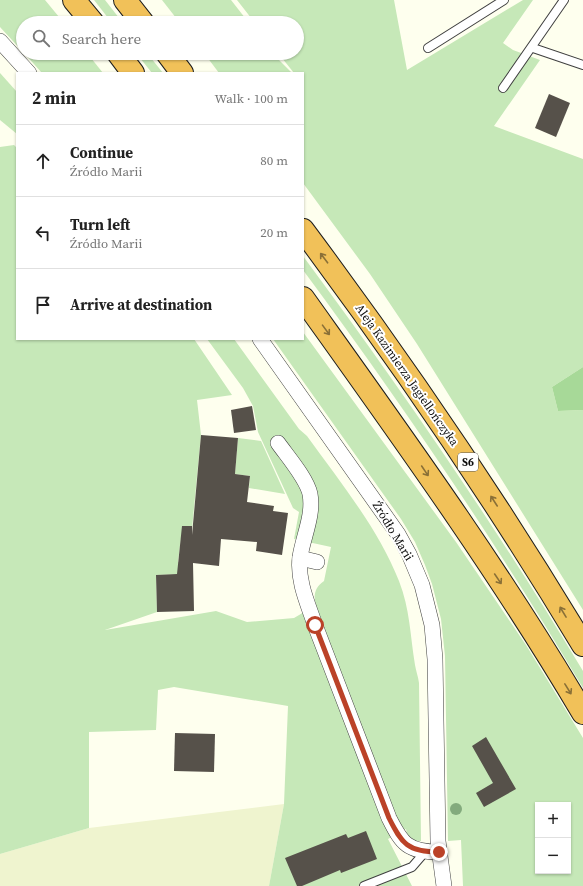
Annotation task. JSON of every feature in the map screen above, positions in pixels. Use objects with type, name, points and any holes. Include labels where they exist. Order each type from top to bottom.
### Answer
[{"type":"highway","points":[[74,0],[87,16]]},
{"type":"highway","points":[[125,0],[138,16]]},
{"type":"highway","points":[[123,60],[132,72]]},
{"type":"highway","points":[[172,60],[181,72]]},
{"type":"highway","name":"Aleja Kazimierza Jagiellończyka","points":[[304,231],[417,388],[489,494],[583,645]]},
{"type":"highway","points":[[304,299],[512,600],[583,713]]},
{"type":"street","points":[[0,41],[16,59]]},
{"type":"street","points":[[17,60],[28,72]]},
{"type":"street","name":"Źródło Marii","points":[[261,340],[398,534],[409,554],[422,585],[429,613],[434,648],[432,852],[444,886]]},
{"type":"street","points":[[278,443],[304,481],[310,493],[311,506],[300,558],[301,580],[315,625],[389,818],[399,838],[407,846],[432,852]]},
{"type":"street","points":[[300,558],[317,562]]},
{"type":"lane","points":[[428,48],[504,0]]},
{"type":"lane","points":[[503,88],[533,48],[564,0]]},
{"type":"lane","points":[[533,48],[583,65]]},
{"type":"lane","points":[[364,886],[412,867],[432,852]]},
{"type":"green space","points":[[0,0],[45,0],[58,16],[16,16],[16,44],[0,27]]},
{"type":"green space","points":[[94,0],[105,0],[118,16],[107,16]]},
{"type":"green space","points":[[162,0],[231,0],[244,16],[175,16]]},
{"type":"green space","points":[[237,0],[394,0],[407,70],[523,0],[533,0],[503,43],[513,50],[540,60],[494,126],[583,159],[583,367],[552,387],[558,411],[583,410],[583,610],[417,344],[370,274],[304,184],[304,72],[293,72],[284,60],[304,60],[304,16],[250,16]]},
{"type":"green space","points":[[30,60],[93,60],[102,72],[41,72]]},
{"type":"green space","points":[[142,60],[153,60],[162,72],[151,72]]},
{"type":"green space","points":[[209,60],[279,60],[291,72],[218,72]]},
{"type":"green space","points":[[0,73],[16,91],[16,133],[0,120]]},
{"type":"green space","points":[[14,145],[16,147],[16,340],[195,340],[232,395],[197,400],[201,435],[191,539],[181,538],[178,562],[187,563],[187,574],[156,575],[157,612],[105,630],[216,611],[247,622],[294,618],[316,605],[316,592],[324,581],[331,547],[308,542],[316,503],[315,493],[310,482],[282,440],[272,448],[281,453],[305,491],[307,502],[300,540],[294,539],[299,512],[293,508],[258,432],[253,406],[243,388],[208,340],[235,340],[299,429],[307,436],[358,506],[380,542],[403,591],[408,612],[419,683],[421,841],[408,841],[406,829],[388,839],[412,886],[269,886],[284,804],[288,706],[174,687],[158,690],[156,730],[89,732],[89,828],[0,854],[0,147]]},
{"type":"green space","points":[[304,257],[412,408],[483,512],[583,671],[583,688],[483,528],[413,424],[304,271]]},
{"type":"green space","points":[[304,333],[456,542],[526,645],[583,738],[583,886],[463,886],[461,840],[448,841],[445,656],[441,619],[432,584],[415,542],[401,519],[274,340],[304,340]]},
{"type":"green space","points":[[583,367],[583,410],[558,411],[552,387]]},
{"type":"green space","points":[[238,438],[261,441],[285,494],[249,488],[250,476],[235,474]]},
{"type":"green space","points":[[284,804],[269,886],[0,886],[0,854],[89,828]]},
{"type":"building","points":[[549,94],[570,103],[556,137],[535,128]]},
{"type":"building","points":[[252,406],[256,430],[234,433],[231,410]]},
{"type":"building","points":[[201,435],[238,438],[235,474],[250,476],[247,502],[274,506],[273,511],[288,513],[282,555],[256,551],[257,542],[221,539],[219,566],[193,563],[194,611],[157,612],[156,575],[177,574],[182,526],[192,526],[192,535]]},
{"type":"building","points":[[175,733],[215,734],[214,772],[174,771]]},
{"type":"building","points":[[486,737],[516,789],[484,807],[476,793],[493,783],[472,746]]},
{"type":"building","points":[[366,831],[377,859],[341,873],[340,870],[302,886],[297,886],[285,858],[346,834],[348,838]]},
{"type":"route","points":[[315,625],[389,818],[399,838],[407,846],[416,850],[425,852],[439,852]]}]
